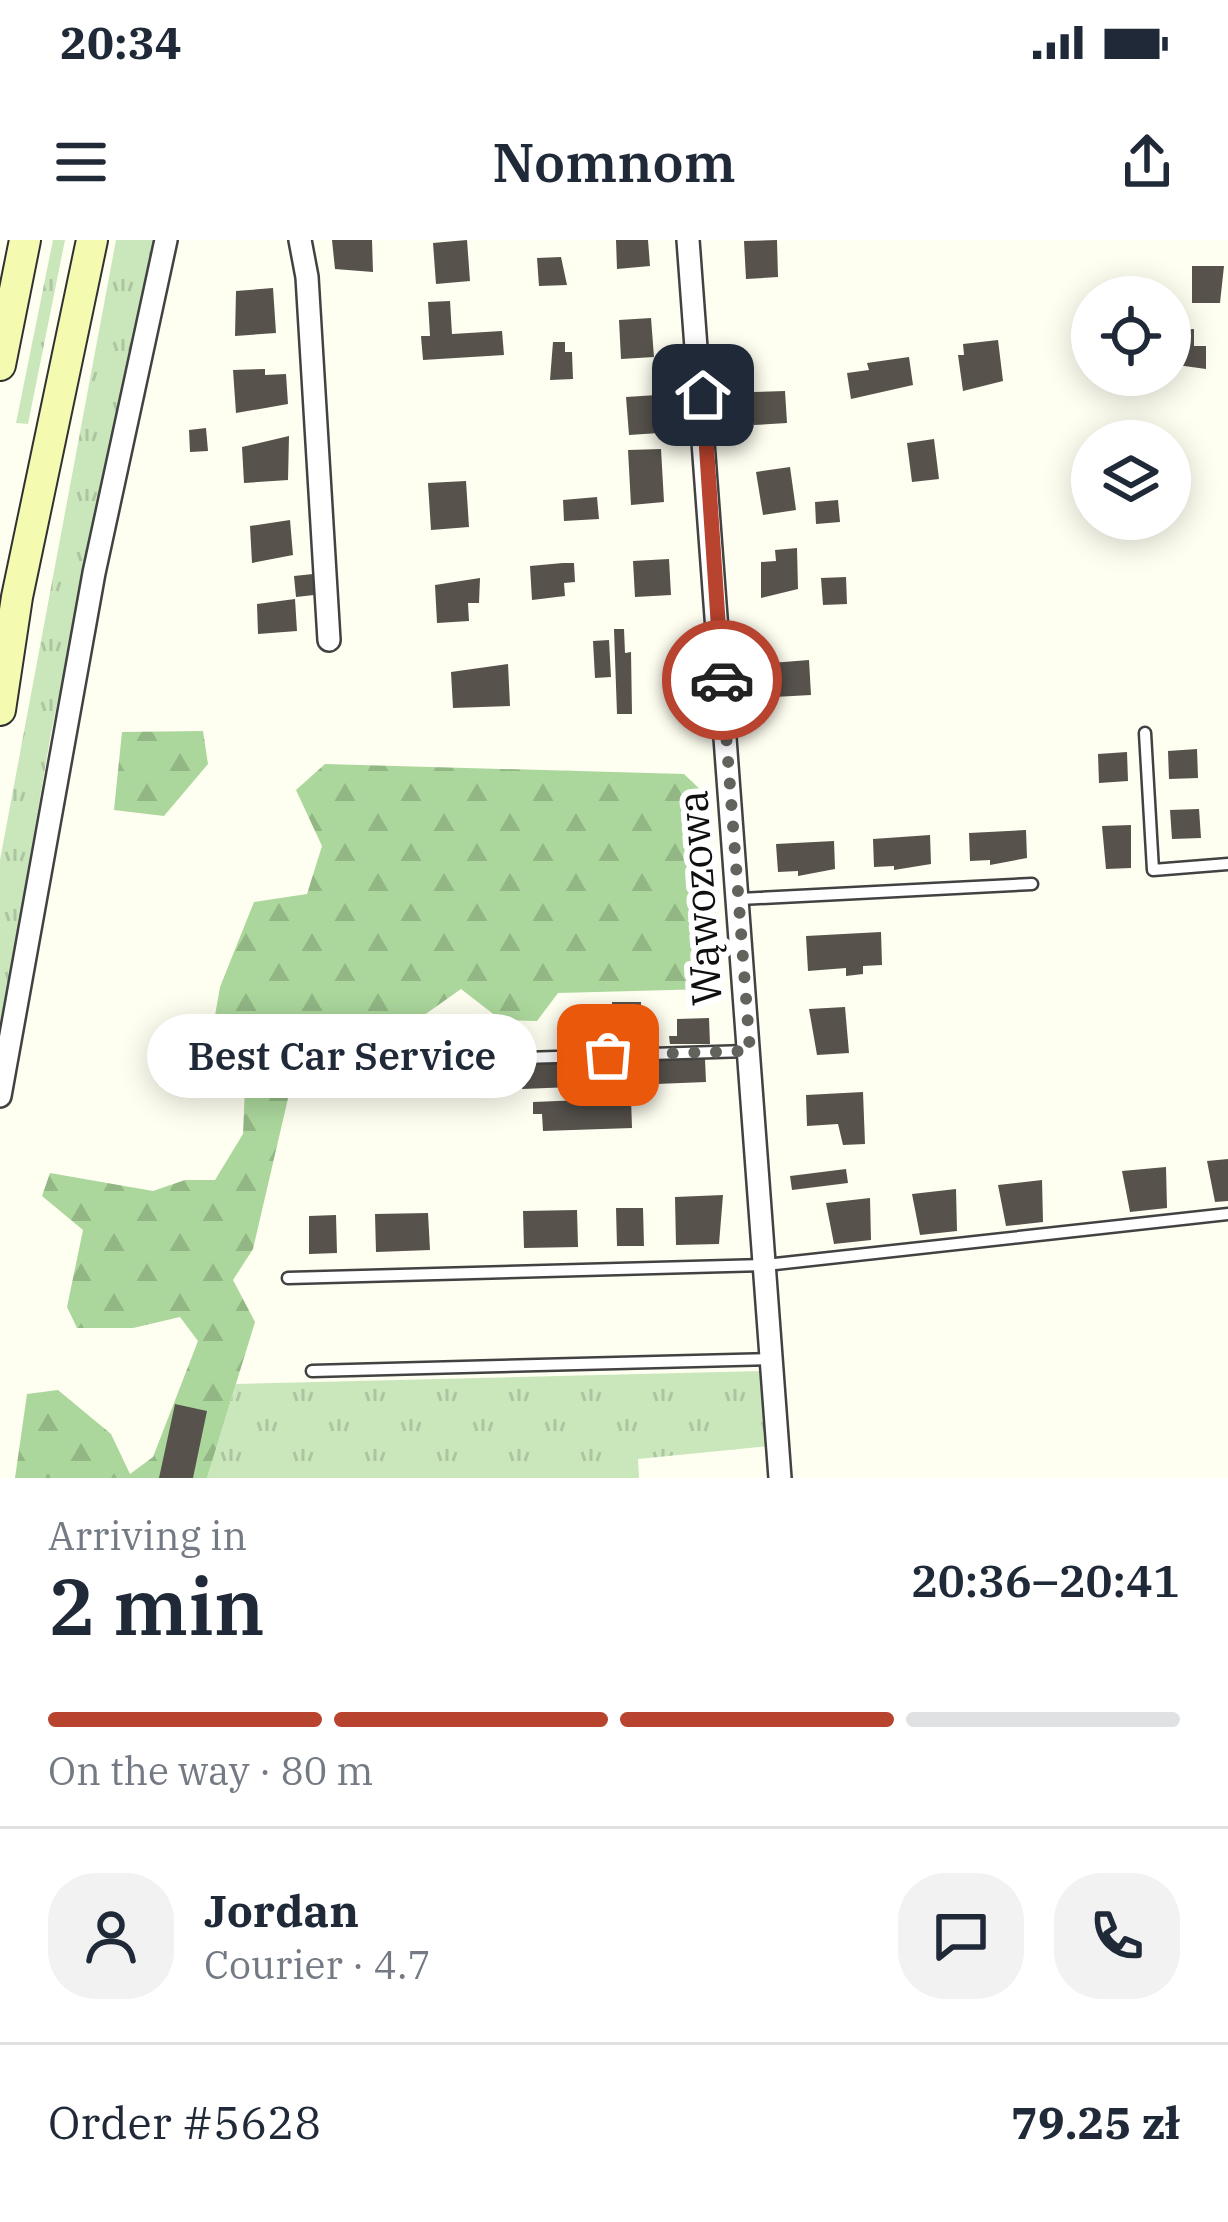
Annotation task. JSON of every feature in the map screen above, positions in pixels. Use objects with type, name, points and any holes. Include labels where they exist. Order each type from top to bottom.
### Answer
[{"type":"main road","points":[[0,365],[25,240]]},
{"type":"main road","points":[[0,710],[17,597],[92,240]]},
{"type":"street","points":[[0,1096],[83,629],[166,240]]},
{"type":"street","name":"Wąwozowa","points":[[688,240],[780,1478]]},
{"type":"street","points":[[303,250],[329,640]]},
{"type":"lane","points":[[1144,733],[1154,870],[1228,864]]},
{"type":"lane","points":[[740,899],[1033,884]]},
{"type":"lane","points":[[370,1063],[750,1051]]},
{"type":"lane","points":[[288,1277],[766,1265],[1228,1214]]},
{"type":"lane","points":[[312,1371],[772,1359]]},
{"type":"green space","points":[[53,240],[65,240],[28,424],[16,423]]},
{"type":"green space","points":[[116,240],[154,240],[51,733],[0,1033],[0,860]]},
{"type":"green space","points":[[203,731],[208,764],[164,816],[114,810],[122,732]]},
{"type":"green space","points":[[325,764],[684,774],[707,796],[721,976],[708,989],[558,993],[537,1021],[501,1020],[461,989],[396,1035],[299,1051],[253,1249],[233,1280],[255,1322],[207,1478],[15,1478],[27,1394],[58,1390],[111,1434],[130,1474],[153,1457],[198,1341],[180,1317],[133,1328],[77,1328],[67,1307],[83,1230],[42,1196],[50,1173],[153,1191],[185,1180],[215,1180],[243,1134],[245,1086],[209,1050],[220,987],[254,902],[307,894],[322,846],[296,790]]},
{"type":"green space","points":[[762,1371],[770,1446],[638,1459],[639,1478],[207,1478],[236,1384]]},
{"type":"building","points":[[332,240],[372,240],[373,272],[335,269]]},
{"type":"building","points":[[467,240],[470,281],[436,284],[433,243]]},
{"type":"building","points":[[616,240],[648,240],[650,266],[617,269]]},
{"type":"building","points":[[777,240],[778,277],[746,279],[744,241]]},
{"type":"building","points":[[561,257],[567,285],[539,286],[537,258]]},
{"type":"building","points":[[1192,266],[1224,266],[1220,303],[1192,303]]},
{"type":"building","points":[[273,288],[276,333],[235,336],[236,291]]},
{"type":"building","points":[[450,301],[452,334],[502,331],[504,355],[423,360],[421,336],[430,336],[428,302]]},
{"type":"building","points":[[651,318],[654,357],[621,359],[619,320]]},
{"type":"building","points":[[1191,329],[1194,346],[1206,346],[1206,369],[1191,367]]},
{"type":"building","points":[[998,340],[1003,381],[963,391],[958,355],[964,355],[963,344]]},
{"type":"building","points":[[553,342],[565,342],[565,352],[572,352],[573,379],[550,380]]},
{"type":"building","points":[[909,357],[913,385],[851,399],[847,373],[869,370],[867,363]]},
{"type":"building","points":[[265,369],[265,375],[286,374],[288,404],[236,413],[233,370]]},
{"type":"building","points":[[785,391],[787,423],[754,425],[752,392]]},
{"type":"building","points":[[657,395],[659,433],[629,435],[626,397]]},
{"type":"building","points":[[206,428],[208,451],[190,452],[189,430]]},
{"type":"building","points":[[289,436],[288,480],[244,483],[242,447]]},
{"type":"building","points":[[934,439],[939,479],[912,482],[907,443]]},
{"type":"building","points":[[661,449],[664,502],[631,505],[628,450]]},
{"type":"building","points":[[790,467],[796,510],[763,515],[756,472]]},
{"type":"building","points":[[466,481],[469,527],[431,530],[428,483]]},
{"type":"building","points":[[597,497],[599,519],[564,521],[563,500]]},
{"type":"building","points":[[838,500],[840,522],[816,524],[815,502]]},
{"type":"building","points":[[290,520],[293,555],[252,563],[250,526]]},
{"type":"building","points":[[797,548],[798,589],[761,598],[761,562],[776,561],[775,550]]},
{"type":"building","points":[[669,559],[671,595],[635,597],[633,561]]},
{"type":"building","points":[[574,563],[575,582],[564,583],[565,596],[532,600],[530,566]]},
{"type":"building","points":[[313,574],[314,595],[296,597],[294,576]]},
{"type":"building","points":[[846,577],[847,604],[823,605],[821,578]]},
{"type":"building","points":[[480,578],[479,603],[468,603],[469,621],[437,623],[435,585]]},
{"type":"building","points":[[295,599],[297,631],[258,634],[257,604]]},
{"type":"building","points":[[614,629],[624,629],[625,653],[631,652],[632,714],[617,714]]},
{"type":"building","points":[[609,640],[611,677],[595,678],[593,641]]},
{"type":"building","points":[[809,660],[811,695],[774,697],[771,663]]},
{"type":"building","points":[[508,664],[510,706],[453,708],[451,672]]},
{"type":"building","points":[[1197,749],[1198,778],[1169,779],[1168,751]]},
{"type":"building","points":[[1127,752],[1128,781],[1099,783],[1098,754]]},
{"type":"building","points":[[1199,809],[1201,838],[1172,839],[1170,810]]},
{"type":"building","points":[[1131,825],[1131,868],[1106,869],[1102,826]]},
{"type":"building","points":[[1026,830],[1027,858],[990,865],[990,860],[970,861],[969,833]]},
{"type":"building","points":[[930,835],[931,864],[894,870],[894,866],[874,867],[873,839]]},
{"type":"building","points":[[834,841],[835,869],[798,876],[798,871],[778,872],[776,844]]},
{"type":"building","points":[[881,932],[882,965],[863,966],[863,974],[846,976],[846,968],[808,971],[806,936]]},
{"type":"building","points":[[612,1002],[641,1002],[641,1015],[612,1016]]},
{"type":"building","points":[[845,1007],[849,1053],[817,1055],[809,1009]]},
{"type":"building","points":[[709,1018],[710,1044],[670,1044],[669,1036],[677,1036],[677,1019]]},
{"type":"building","points":[[705,1059],[706,1082],[656,1084],[659,1060]]},
{"type":"building","points":[[571,1063],[572,1087],[522,1089],[525,1065]]},
{"type":"building","points":[[413,1070],[414,1093],[364,1095],[368,1071]]},
{"type":"building","points":[[863,1092],[865,1144],[843,1145],[838,1124],[807,1126],[806,1095]]},
{"type":"building","points":[[631,1098],[632,1128],[543,1131],[542,1114],[533,1114],[533,1102]]},
{"type":"building","points":[[1228,1159],[1228,1201],[1215,1202],[1207,1161]]},
{"type":"building","points":[[1166,1167],[1167,1208],[1130,1212],[1122,1171]]},
{"type":"building","points":[[846,1169],[848,1183],[792,1190],[790,1176]]},
{"type":"building","points":[[1042,1180],[1043,1222],[1006,1226],[998,1185]]},
{"type":"building","points":[[956,1189],[957,1231],[920,1235],[912,1194]]},
{"type":"building","points":[[723,1195],[719,1244],[676,1245],[675,1197]]},
{"type":"building","points":[[870,1198],[871,1240],[834,1244],[826,1203]]},
{"type":"building","points":[[616,1208],[643,1208],[644,1246],[617,1246]]},
{"type":"building","points":[[577,1210],[578,1247],[524,1248],[523,1211]]},
{"type":"building","points":[[428,1213],[430,1250],[376,1252],[375,1214]]},
{"type":"building","points":[[336,1215],[337,1253],[309,1254],[309,1216]]},
{"type":"building","points":[[175,1404],[207,1411],[193,1478],[159,1478]]},
{"type":"way so far","points":[[608,1055],[750,1051],[722,680]]},
{"type":"place","name":"Best Car Service","points":[[608,1055]]},
{"type":"route","points":[[703,395],[722,680]]}]
